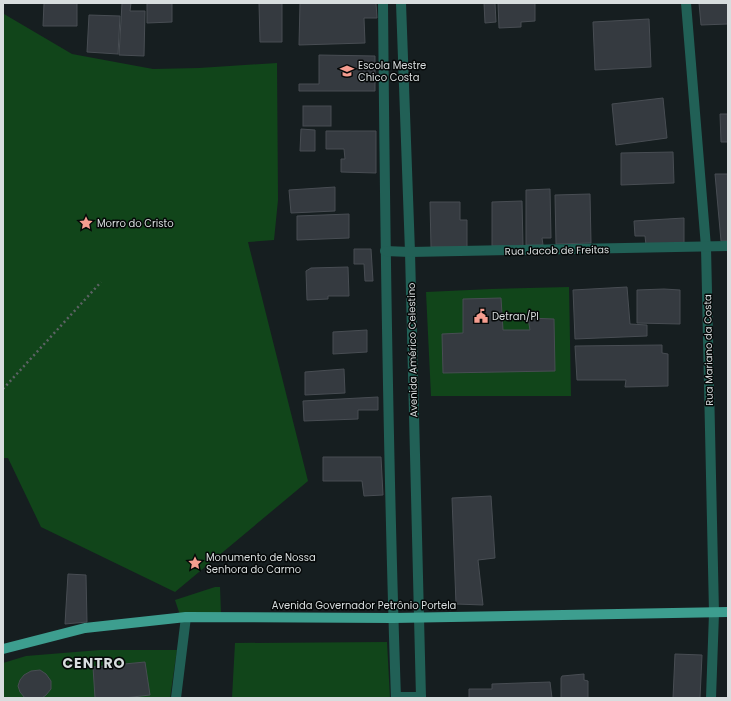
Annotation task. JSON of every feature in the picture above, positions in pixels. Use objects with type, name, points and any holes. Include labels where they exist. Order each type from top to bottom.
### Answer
[{"type":"main road","name":"Avenida Governador Petrônio Portela","points":[[3,649],[85,628],[186,617],[393,618],[728,612]]},
{"type":"street","points":[[383,3],[385,250],[396,698],[421,698]]},
{"type":"street","name":"Avenida Américo Celestino","points":[[401,3],[410,252],[421,698]]},
{"type":"street","name":"Rua Mariano da Costa","points":[[686,3],[706,247],[714,613],[711,698]]},
{"type":"street","name":"Rua Jacob de Freitas","points":[[385,250],[410,252],[728,246]]},
{"type":"street","points":[[176,698],[186,617]]},
{"type":"path","points":[[3,389],[101,282]]},
{"type":"green space","points":[[4,14],[72,54],[153,69],[199,68],[277,63],[278,200],[274,240],[248,242],[308,481],[175,592],[41,527],[8,458],[3,458]]},
{"type":"green space","points":[[569,287],[571,396],[431,396],[426,292]]},
{"type":"green space","points":[[215,587],[220,587],[221,613],[180,615],[175,600]]},
{"type":"green space","points":[[387,642],[390,698],[232,698],[235,643]]},
{"type":"green space","points":[[100,650],[177,650],[170,698],[3,698],[3,663],[26,656]]},
{"type":"building","points":[[44,3],[77,3],[77,26],[43,26]]},
{"type":"building","points":[[122,3],[131,3],[130,11],[145,11],[144,56],[119,55]]},
{"type":"building","points":[[147,3],[172,3],[172,22],[147,23]]},
{"type":"building","points":[[259,3],[282,3],[282,42],[260,42]]},
{"type":"building","points":[[300,3],[376,3],[377,18],[364,18],[365,43],[299,45]]},
{"type":"building","points":[[484,3],[495,3],[496,22],[485,23]]},
{"type":"building","points":[[498,3],[535,3],[535,21],[521,22],[521,27],[499,28]]},
{"type":"building","points":[[699,3],[728,3],[728,24],[701,25]]},
{"type":"building","points":[[89,15],[120,16],[118,54],[87,52]]},
{"type":"building","points":[[649,19],[651,67],[595,70],[593,22]]},
{"type":"building","points":[[319,55],[375,56],[375,91],[299,91],[299,84],[319,84]]},
{"type":"building","points":[[663,98],[667,138],[616,145],[612,104]]},
{"type":"building","points":[[303,106],[331,106],[331,126],[303,126]]},
{"type":"building","points":[[720,114],[728,114],[728,142],[721,142]]},
{"type":"building","points":[[301,129],[315,130],[315,151],[300,151]]},
{"type":"building","points":[[326,131],[376,131],[376,173],[341,172],[341,159],[345,159],[344,149],[326,149]]},
{"type":"building","points":[[673,152],[674,183],[621,185],[621,153]]},
{"type":"building","points":[[715,174],[728,174],[728,241],[721,241]]},
{"type":"building","points":[[335,187],[335,211],[291,213],[289,190]]},
{"type":"building","points":[[550,189],[551,238],[542,238],[543,245],[526,245],[526,190]]},
{"type":"building","points":[[590,194],[591,243],[556,244],[555,195]]},
{"type":"building","points":[[522,201],[523,246],[492,246],[492,202]]},
{"type":"building","points":[[430,202],[460,202],[460,220],[467,220],[467,247],[431,247]]},
{"type":"building","points":[[349,214],[349,238],[297,240],[297,216]]},
{"type":"building","points":[[684,218],[684,245],[646,245],[645,236],[635,236],[634,221]]},
{"type":"building","points":[[354,249],[371,249],[373,281],[365,281],[364,264],[354,264]]},
{"type":"building","points":[[348,267],[349,296],[328,296],[328,299],[307,300],[306,271],[311,268]]},
{"type":"building","points":[[627,287],[630,324],[647,325],[647,336],[575,339],[573,290]]},
{"type":"building","points":[[637,290],[680,290],[680,324],[637,323]]},
{"type":"building","points":[[501,298],[503,330],[530,330],[528,318],[554,319],[555,371],[443,373],[442,334],[463,333],[463,299]]},
{"type":"building","points":[[367,330],[367,352],[333,354],[333,332]]},
{"type":"building","points":[[662,345],[662,353],[668,354],[668,386],[625,387],[626,380],[577,380],[575,346]]},
{"type":"building","points":[[344,369],[345,393],[305,395],[305,372]]},
{"type":"building","points":[[378,397],[378,410],[358,410],[358,419],[304,421],[303,401]]},
{"type":"building","points":[[323,457],[381,457],[383,495],[364,496],[362,481],[323,481]]},
{"type":"building","points":[[491,496],[495,558],[478,560],[483,605],[456,604],[452,498]]},
{"type":"building","points":[[68,574],[86,575],[87,622],[65,624]]},
{"type":"building","points":[[675,654],[702,655],[700,698],[673,698]]},
{"type":"building","points":[[145,662],[150,695],[124,698],[95,698],[93,667]]},
{"type":"building","points":[[40,670],[46,674],[51,681],[51,689],[42,698],[25,698],[20,692],[18,686],[20,680],[24,675],[31,671]]},
{"type":"building","points":[[584,674],[584,680],[588,681],[588,698],[561,698],[562,676]]},
{"type":"building","points":[[550,682],[552,698],[469,698],[469,689],[492,689],[492,684]]},
{"type":"place","name":"Escola Mestre Chico Costa","points":[[347,71]]},
{"type":"place","name":"Morro do Cristo","points":[[86,223]]},
{"type":"place","name":"Detran/PI","points":[[481,316]]},
{"type":"place","name":"Monumento de Nossa Senhora do Carmo","points":[[195,563]]},
{"type":"district","name":"CENTRO","points":[[94,663]]}]
